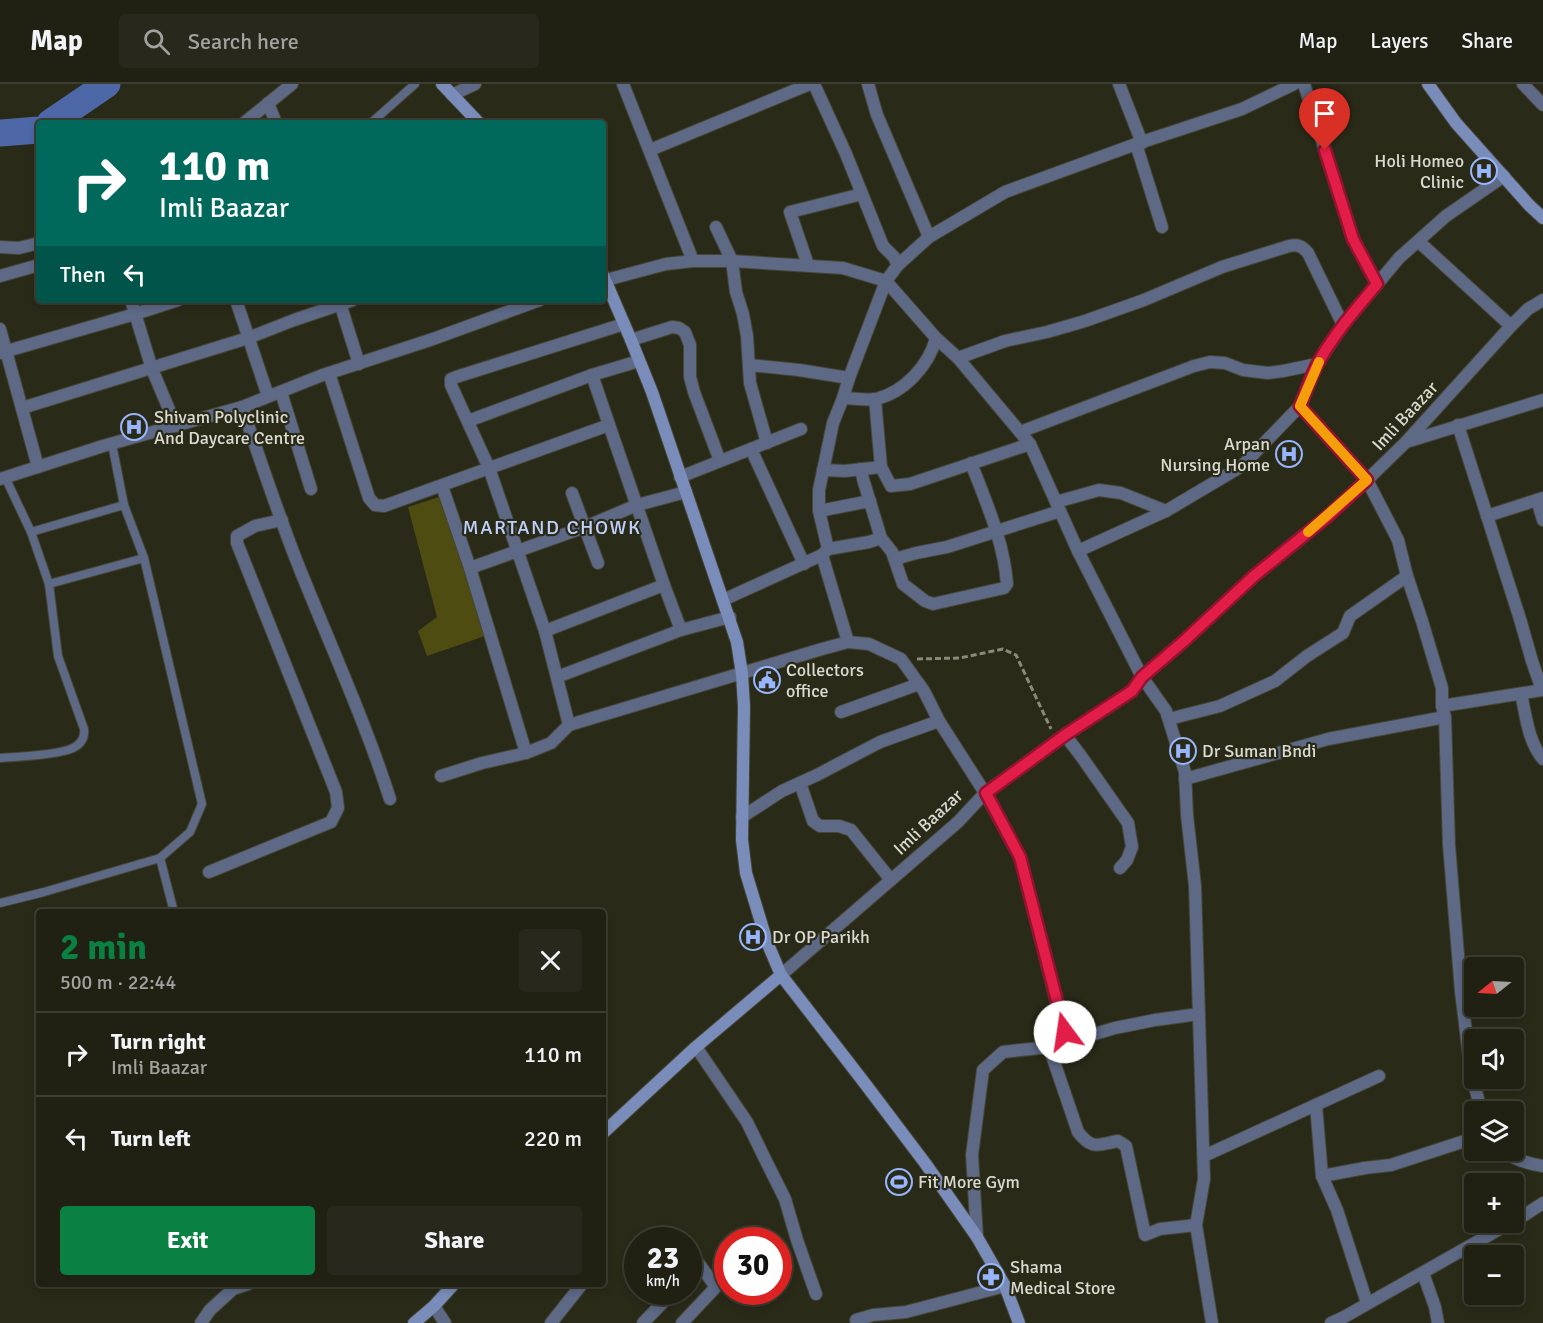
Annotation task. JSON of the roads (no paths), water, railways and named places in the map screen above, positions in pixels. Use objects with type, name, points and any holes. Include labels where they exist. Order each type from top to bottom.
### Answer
[{"type":"main road","points":[[442,84],[476,120]]},
{"type":"main road","points":[[1428,84],[1456,123],[1542,214]]},
{"type":"main road","points":[[606,283],[652,392],[737,642],[742,674],[744,729],[742,840],[746,873],[767,942],[781,975],[863,1080],[977,1237],[1005,1286],[1019,1323]]},
{"type":"main road","name":"Imli Baazar","points":[[606,1130],[696,1047],[781,975]]},
{"type":"main road","points":[[414,1323],[451,1287]]},
{"type":"street","points":[[248,120],[292,84]]},
{"type":"street","points":[[452,95],[475,84]]},
{"type":"street","points":[[623,84],[693,261]]},
{"type":"street","points":[[772,84],[778,97]]},
{"type":"street","points":[[650,150],[810,84]]},
{"type":"street","points":[[814,84],[883,246],[894,257],[898,265]]},
{"type":"street","points":[[868,84],[878,115],[929,237]]},
{"type":"street","points":[[1119,84],[1139,143],[1162,227]]},
{"type":"street","points":[[848,642],[825,552],[819,511],[819,490],[833,423],[886,281],[898,265],[929,237],[1005,192],[1139,143],[1242,109],[1294,84]]},
{"type":"street","points":[[1304,84],[1353,239],[1377,284]]},
{"type":"street","points":[[1523,84],[1543,105]]},
{"type":"street","points":[[268,103],[275,120]]},
{"type":"street","points":[[1078,551],[1166,511],[1242,466],[1300,406],[1317,364],[1342,325],[1399,258],[1446,216],[1504,176]]},
{"type":"street","points":[[808,266],[790,212],[862,194]]},
{"type":"street","points":[[716,227],[732,261],[736,292],[745,325],[750,383],[767,442]]},
{"type":"street","points":[[1418,241],[1511,326]]},
{"type":"street","points":[[0,247],[19,248],[36,244]]},
{"type":"street","points":[[958,358],[1005,341],[1085,321],[1144,300],[1222,267],[1297,244],[1308,253],[1342,325]]},
{"type":"street","points":[[606,278],[666,264],[732,261],[843,268],[886,281],[936,338],[958,358],[1030,444],[1078,551],[1142,677],[1167,711],[1185,772],[1195,886],[1204,1156],[1204,1179],[1196,1225],[1212,1323]]},
{"type":"street","points":[[0,276],[36,266]]},
{"type":"street","name":"Imli Baazar","points":[[781,975],[958,822],[986,793],[1065,735],[1132,691],[1142,677],[1254,576],[1328,516],[1367,480],[1406,442],[1511,326],[1528,309],[1543,300]]},
{"type":"street","points":[[132,303],[152,369],[176,426]]},
{"type":"street","points":[[3,352],[169,303]]},
{"type":"street","points":[[237,303],[268,396]]},
{"type":"street","points":[[22,408],[248,339],[337,303]]},
{"type":"street","points":[[339,303],[359,364]]},
{"type":"street","points":[[2,478],[242,407],[329,373],[532,303]]},
{"type":"street","points":[[569,725],[544,631],[518,552],[489,468],[451,385],[451,380],[456,376],[624,324]]},
{"type":"street","points":[[631,340],[672,327],[685,332],[690,345],[690,377],[694,392],[720,461]]},
{"type":"street","points":[[0,329],[3,352],[22,408],[38,467]]},
{"type":"street","points":[[843,398],[875,399],[899,389],[916,375],[933,350],[936,338]]},
{"type":"street","points":[[468,421],[592,375],[639,361]]},
{"type":"street","points":[[1020,432],[1210,362],[1225,363],[1243,370],[1268,373],[1317,364]]},
{"type":"street","points":[[749,365],[849,378]]},
{"type":"street","points":[[329,373],[369,498],[375,505],[384,506],[609,425]]},
{"type":"street","points":[[592,375],[681,630]]},
{"type":"street","points":[[281,392],[311,489]]},
{"type":"street","points":[[875,399],[881,467],[891,486],[910,484],[1030,444]]},
{"type":"street","points":[[1406,442],[1543,400]]},
{"type":"street","points":[[1300,406],[1367,480],[1398,540],[1442,688],[1449,845],[1461,991],[1470,1065],[1478,1101]]},
{"type":"street","points":[[242,407],[296,560],[379,764],[390,798]]},
{"type":"street","points":[[1185,779],[1328,739],[1543,690],[1532,662],[1458,425]]},
{"type":"street","points":[[680,477],[801,429]]},
{"type":"street","points":[[751,449],[804,564]]},
{"type":"street","points":[[861,469],[881,538],[895,560],[903,584],[933,604],[1004,588],[1008,584],[996,532],[971,463]]},
{"type":"street","points":[[823,470],[881,467]]},
{"type":"street","points":[[442,486],[470,568],[526,753]]},
{"type":"street","points":[[895,560],[996,532],[1099,490],[1121,493],[1166,511]]},
{"type":"street","points":[[470,568],[585,527],[637,505],[686,492]]},
{"type":"street","points":[[572,493],[598,563]]},
{"type":"street","points":[[1487,516],[1540,499],[1543,520]]},
{"type":"street","points":[[819,511],[870,501]]},
{"type":"street","points":[[209,872],[330,822],[338,808],[336,792],[237,543],[237,536],[255,526],[282,520]]},
{"type":"street","points":[[723,600],[804,564],[825,552],[881,538]]},
{"type":"street","points":[[1169,719],[1220,706],[1275,681],[1307,656],[1343,633],[1350,616],[1407,576]]},
{"type":"street","points":[[544,631],[664,585]]},
{"type":"street","points":[[557,677],[681,630],[730,617]]},
{"type":"street","points":[[441,776],[482,763],[526,753],[551,743],[569,725],[848,642],[869,644],[901,659],[924,691],[939,721],[986,793],[1020,857],[1065,1032],[1048,1047]]},
{"type":"street","points":[[842,712],[918,684]]},
{"type":"street","points":[[1521,694],[1534,745],[1543,759]]},
{"type":"street","points":[[742,817],[782,791],[880,742],[939,721]]},
{"type":"street","points":[[1065,735],[1128,823],[1131,847],[1127,860],[1120,868]]},
{"type":"street","points":[[800,783],[813,821],[820,826],[838,826],[851,830],[891,880]]},
{"type":"street","points":[[977,1237],[972,1155],[983,1070],[1003,1052],[1048,1047],[1115,1028],[1199,1014]]},
{"type":"street","points":[[696,1047],[747,1122],[785,1199],[816,1294]]},
{"type":"street","points":[[1048,1047],[1077,1132],[1086,1143],[1094,1145],[1118,1141],[1126,1146],[1145,1234],[1160,1229],[1196,1225]]},
{"type":"street","points":[[1204,1156],[1379,1076]]},
{"type":"street","points":[[1316,1105],[1322,1176],[1337,1210],[1367,1303]]},
{"type":"street","points":[[1322,1176],[1391,1165],[1464,1141]]},
{"type":"street","points":[[1523,1161],[1543,1166]]},
{"type":"street","points":[[1524,1215],[1543,1203]]},
{"type":"street","points":[[1331,1323],[1494,1233]]},
{"type":"street","points":[[702,1268],[716,1287],[702,1302]]},
{"type":"street","points":[[1423,1273],[1438,1323]]},
{"type":"street","points":[[856,1320],[873,1315],[906,1312],[1005,1286]]},
{"type":"street","points":[[201,1323],[210,1310],[233,1289],[239,1287]]},
{"type":"street","points":[[551,1323],[580,1287]]},
{"type":"street","points":[[643,1323],[660,1305]]},
{"type":"street","points":[[682,1323],[699,1305]]},
{"type":"street","points":[[434,1306],[445,1323]]},
{"type":"lane","points":[[374,120],[415,84]]},
{"type":"lane","points":[[0,903],[160,858],[190,832],[202,804],[144,558],[124,505],[112,444]]},
{"type":"lane","points":[[0,758],[61,752],[82,742],[85,736],[58,656],[49,584],[31,532],[2,478]]},
{"type":"lane","points":[[31,532],[124,505]]},
{"type":"lane","points":[[49,584],[144,558]]},
{"type":"lane","points":[[160,858],[173,909]]},
{"type":"waterway","points":[[54,120],[107,84]]},
{"type":"waterway","points":[[0,133],[36,130]]},
{"type":"place","name":"Holi Homeo Clinic","points":[[1484,171]]},
{"type":"place","name":"Shivam Polyclinic And Daycare Centre","points":[[134,427]]},
{"type":"place","name":"Arpan Nursing Home","points":[[1289,454]]},
{"type":"place","name":"Collectors office","points":[[767,680]]},
{"type":"place","name":"Dr Suman Bndi","points":[[1183,751]]},
{"type":"place","name":"Dr OP Parikh","points":[[753,937]]},
{"type":"place","name":"Fit More Gym","points":[[899,1182]]},
{"type":"place","name":"Shama Medical Store","points":[[991,1277]]},
{"type":"district","name":"MARTAND CHOWK","points":[[552,527]]}]
